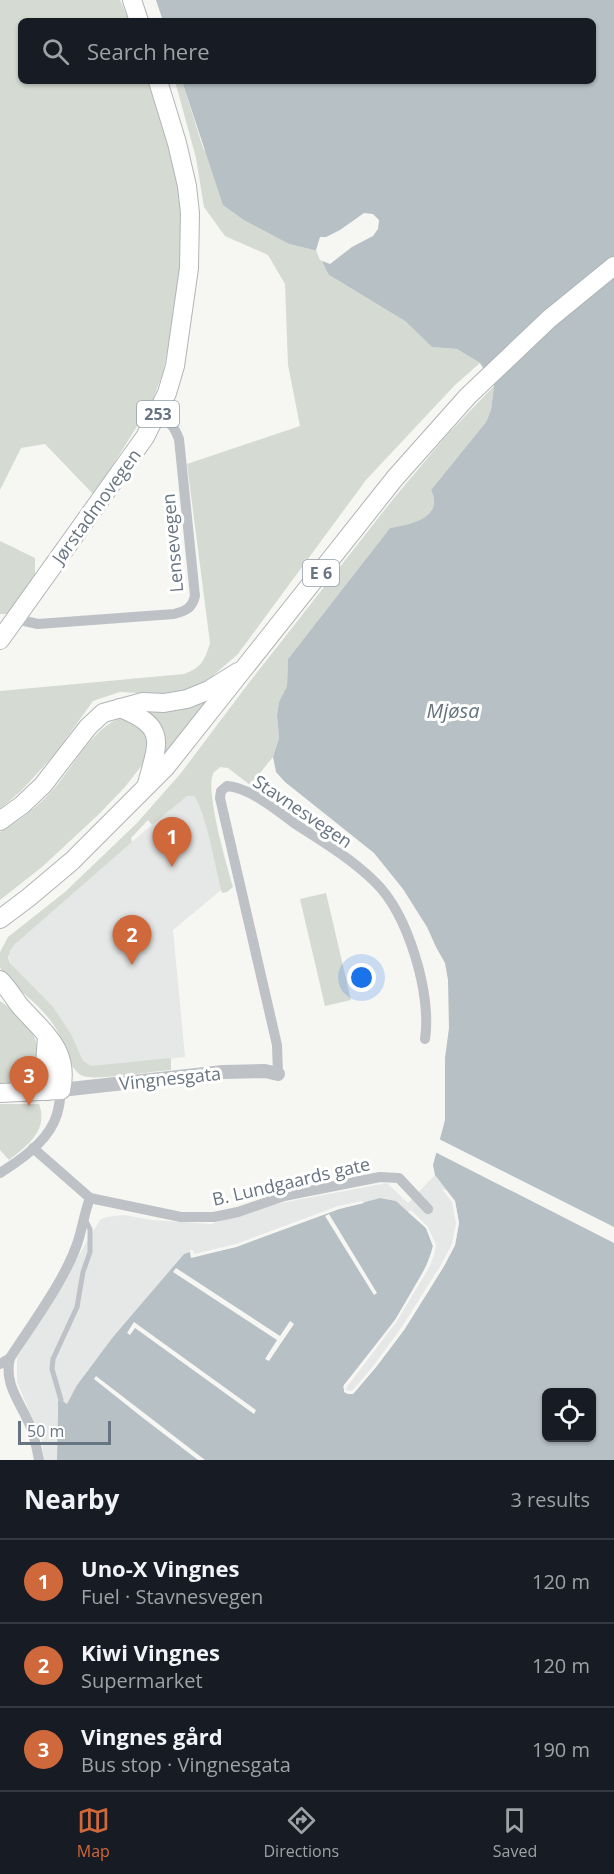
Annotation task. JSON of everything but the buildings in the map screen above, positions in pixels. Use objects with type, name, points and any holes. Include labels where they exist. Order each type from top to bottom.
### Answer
[{"type":"main road","points":[[132,0],[138,18]]},
{"type":"main road","name":"Jørstadmovegen","points":[[0,640],[120,475],[157,417],[175,366],[191,244],[190,213],[184,169],[159,84]]},
{"type":"main road","name":"E 6","points":[[5,915],[72,861],[146,788],[185,744],[395,478],[468,396],[549,319],[614,266]]},
{"type":"main road","points":[[0,821],[22,805],[43,785],[93,722],[103,713],[143,702],[164,704],[188,699],[209,690],[245,668]]},
{"type":"main road","points":[[120,708],[146,720],[154,731],[156,747],[146,788]]},
{"type":"main road","points":[[0,931],[5,915]]},
{"type":"main road","points":[[0,980],[60,1053],[64,1076],[54,1091]]},
{"type":"main road","points":[[0,995],[20,1005]]},
{"type":"main road","name":"Vingnesgata","points":[[0,1094],[54,1091]]},
{"type":"street","name":"Lensevegen","points":[[15,619],[38,624],[174,614],[190,608],[195,596],[179,439],[174,427],[157,417]]},
{"type":"street","name":"Stavnesvegen","points":[[278,1074],[277,1045],[220,798],[221,791],[227,786],[237,786],[293,822],[358,867],[387,896],[408,938],[423,983],[427,1026],[425,1039]]},
{"type":"street","name":"Vingnesgata","points":[[54,1091],[222,1072],[265,1071],[278,1074]]},
{"type":"street","points":[[0,1173],[33,1148],[51,1129],[55,1120],[54,1091]]},
{"type":"street","points":[[33,1148],[90,1198],[83,1215],[79,1238],[65,1268],[5,1361],[8,1377],[31,1426],[39,1460]]},
{"type":"street","name":"B. Lundgaards gate","points":[[90,1198],[181,1217],[214,1217],[257,1206],[284,1196],[380,1177],[393,1177],[399,1178],[428,1209]]},
{"type":"lane","points":[[61,1400],[52,1369],[53,1359],[77,1307],[82,1272],[90,1252],[90,1229],[83,1215]]},
{"type":"shaded area","points":[[0,0],[120,0],[128,18],[18,18],[18,84],[153,84],[172,145],[184,227],[178,294],[163,373],[151,404],[94,495],[45,444],[21,448],[0,490]]},
{"type":"shaded area","points":[[176,84],[183,84],[203,148],[269,232],[289,244],[322,252],[329,275],[405,321],[432,347],[457,349],[480,363],[455,385],[366,480],[238,654],[201,686],[168,695],[120,692],[93,701],[55,754],[21,791],[0,809],[0,691],[184,674],[198,666],[204,659],[210,643],[187,464],[300,426],[288,365],[285,284],[268,255],[225,236],[204,207],[196,158]]},
{"type":"shaded area","points":[[494,386],[491,410],[486,422],[431,490],[434,500],[429,514],[407,525],[390,528],[288,659],[287,686],[279,702],[277,715],[279,738],[273,757],[250,785],[228,768],[220,767],[214,773],[211,783],[214,812],[233,887],[222,893],[203,814],[194,796],[187,796],[152,825],[148,820],[131,838],[132,842],[15,944],[10,951],[8,957],[10,963],[53,1007],[71,1034],[83,1061],[91,1066],[171,1058],[171,1070],[112,1077],[90,1077],[78,1073],[53,1023],[3,974],[0,967],[0,952],[8,937],[65,892],[137,823],[181,773],[394,498],[447,435]]},
{"type":"shaded area","points":[[0,541],[35,558],[35,575],[9,614],[0,614]]},
{"type":"shaded area","points":[[212,696],[163,756],[158,722],[143,708]]},
{"type":"shaded area","points":[[121,718],[130,718],[151,739],[143,764],[98,815],[42,867],[0,900],[0,832],[21,819],[51,792],[92,739],[101,730]]},
{"type":"shaded area","points":[[190,792],[197,796],[226,886],[173,930],[185,1057],[92,1068],[84,1065],[13,970],[8,954],[19,939]]},
{"type":"shaded area","points":[[326,893],[351,1000],[325,1006],[300,899]]},
{"type":"shaded area","points":[[0,1001],[21,1018],[32,1032],[36,1040],[38,1058],[37,1066],[31,1076],[20,1081],[0,1084]]},
{"type":"shaded area","points":[[0,1104],[39,1104],[41,1113],[39,1129],[29,1143],[9,1160],[0,1150]]},
{"type":"shaded area","points":[[435,1175],[455,1201],[459,1223],[455,1245],[404,1330],[353,1394],[344,1392],[426,1228],[396,1201],[380,1198],[339,1209],[236,1247],[191,1258],[184,1254],[93,1363],[77,1385],[70,1401],[57,1407],[57,1460],[44,1460],[42,1441],[17,1382],[17,1358],[100,1220],[124,1215],[152,1220],[211,1224],[275,1204],[387,1183],[408,1203]]},
{"type":"water","name":"Mjøsa","points":[[156,0],[614,0],[614,1460],[57,1460],[58,1401],[61,1400],[67,1404],[77,1385],[113,1337],[184,1254],[190,1252],[191,1257],[236,1247],[339,1209],[380,1198],[396,1201],[426,1228],[433,1246],[418,1281],[396,1319],[344,1385],[343,1388],[353,1394],[404,1330],[444,1266],[455,1245],[459,1223],[455,1201],[435,1175],[433,1165],[445,1120],[445,1058],[449,1028],[448,980],[445,963],[427,927],[403,889],[374,853],[285,782],[276,772],[273,757],[279,738],[277,715],[279,702],[287,686],[288,659],[390,528],[415,522],[429,514],[434,500],[431,490],[486,422],[491,410],[494,386],[480,363],[457,349],[432,347],[405,321],[329,275],[323,263],[322,252],[289,244],[244,220],[223,205],[183,84],[596,84],[596,18],[162,18]]},
{"type":"pier","points":[[364,213],[373,214],[379,220],[378,229],[373,236],[352,247],[330,264],[320,260],[316,250],[320,237],[326,237],[340,230]]},
{"type":"pier","points":[[437,1138],[614,1227],[614,1243],[433,1151]]},
{"type":"pier","points":[[442,1189],[446,1190],[455,1201],[459,1223],[455,1245],[404,1330],[353,1394],[348,1394],[344,1392],[344,1385],[395,1320],[431,1254],[433,1246],[426,1228],[408,1212],[411,1210],[428,1227],[436,1245],[434,1255],[430,1266],[397,1321],[346,1390],[352,1391],[401,1328],[452,1244],[456,1223],[452,1202]]},
{"type":"pier","points":[[362,1201],[364,1203],[339,1209],[236,1247],[191,1258],[190,1250],[193,1250],[194,1254],[236,1244],[338,1206]]},
{"type":"pier","points":[[329,1214],[377,1293],[374,1295],[325,1216]]},
{"type":"pier","points":[[176,1268],[280,1336],[290,1321],[294,1324],[269,1361],[265,1359],[277,1340],[173,1272]]},
{"type":"pier","points":[[134,1322],[256,1410],[254,1414],[135,1328],[130,1335],[127,1333]]},
{"type":"pier","points":[[96,1376],[205,1460],[198,1460],[143,1418],[94,1379]]},
{"type":"place","name":"Uno-X Vingnes","points":[[172,867]]},
{"type":"place","name":"Kiwi Vingnes","points":[[132,965]]},
{"type":"place","name":"Vingnes gård","points":[[29,1106]]}]
